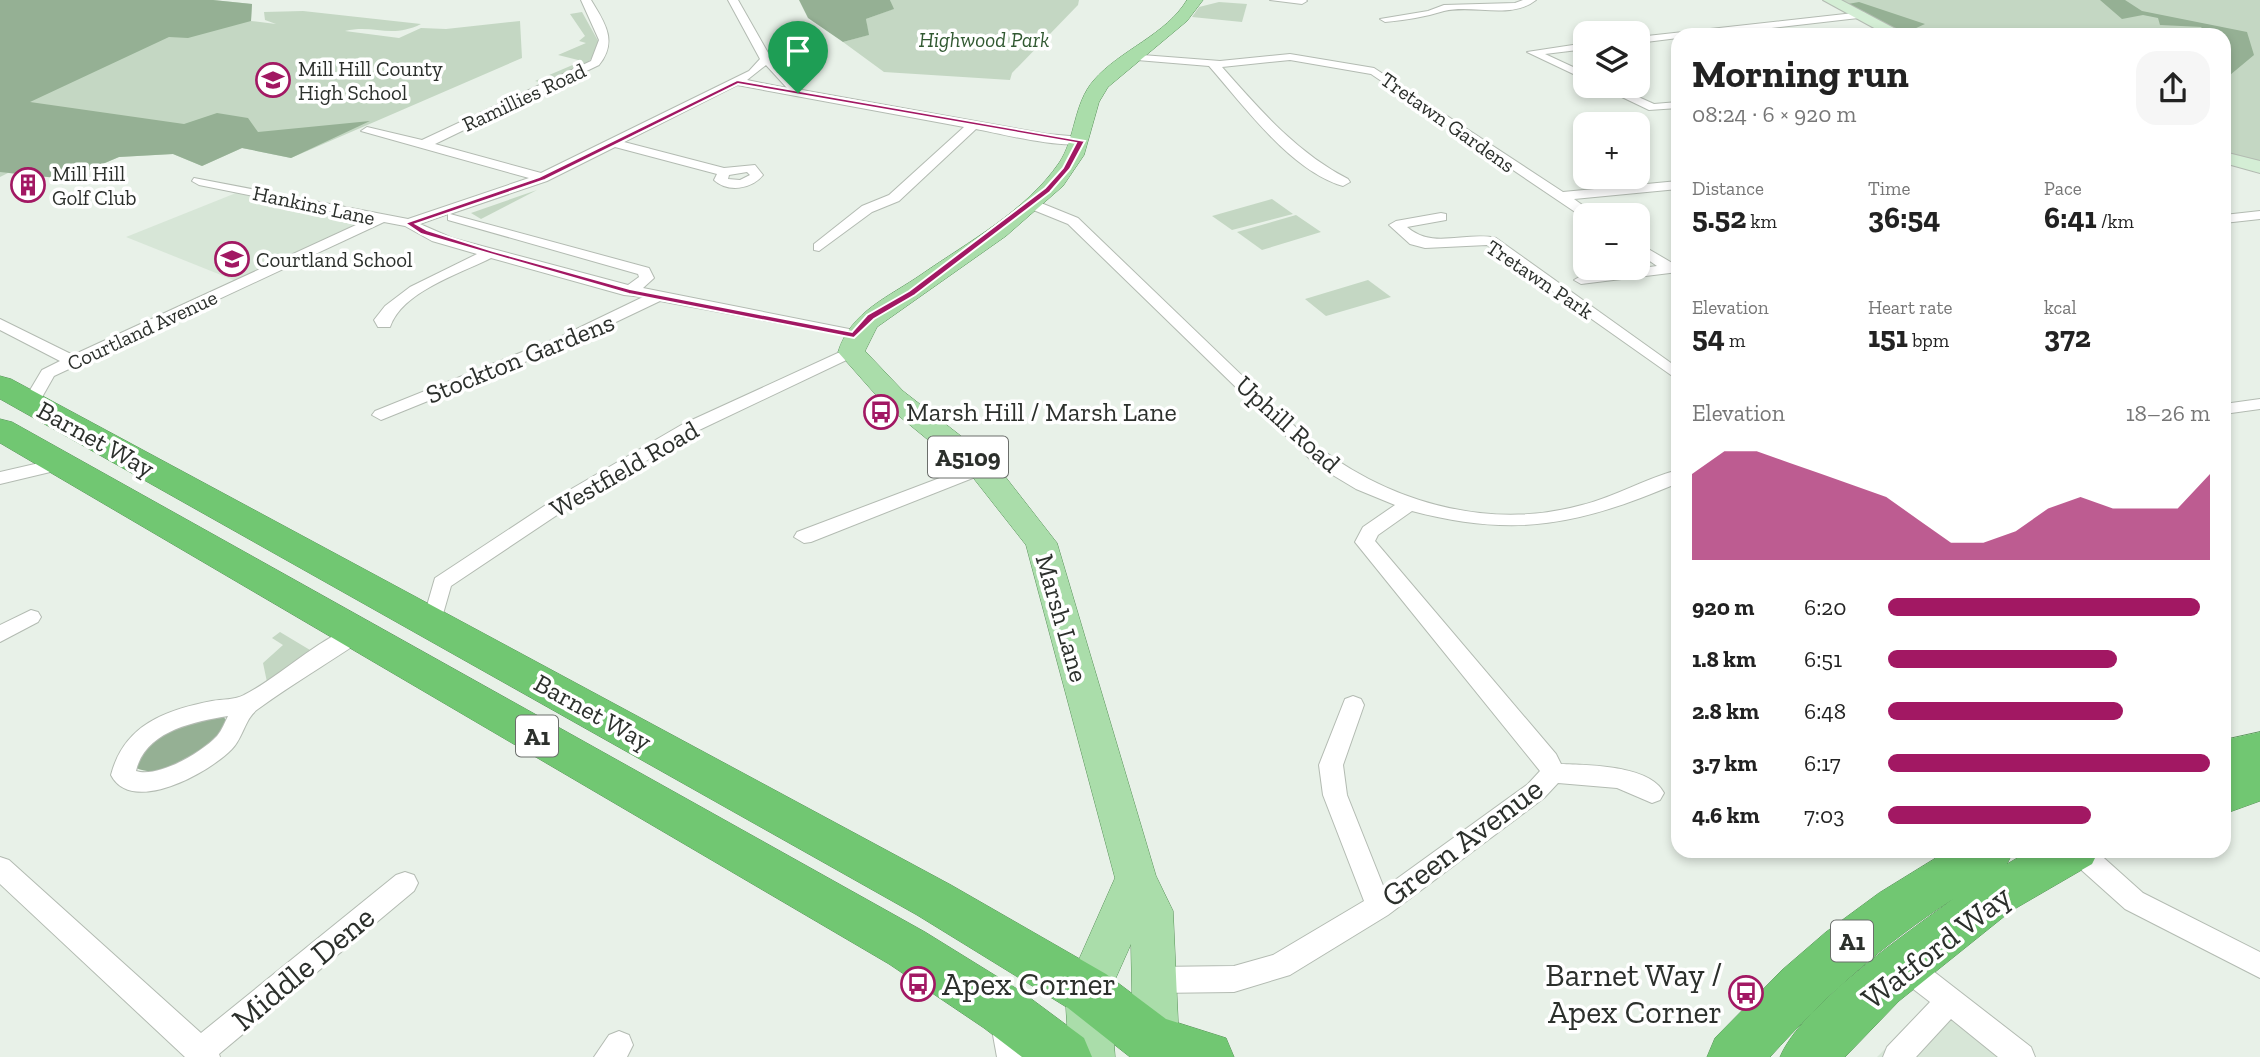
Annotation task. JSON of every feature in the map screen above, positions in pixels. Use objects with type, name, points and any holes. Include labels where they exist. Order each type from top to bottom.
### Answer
[{"type":"highway","name":"Barnet Way","points":[[0,386],[26,402],[437,603],[1087,991],[1164,1049]]},
{"type":"highway","name":"Barnet Way","points":[[26,402],[61,464],[907,948],[1003,1010],[1065,1057]]},
{"type":"highway","points":[[2231,756],[2260,748]]},
{"type":"highway","points":[[2231,792],[2260,783]]},
{"type":"highway","name":"Watford Way","points":[[1734,1057],[1796,990],[1845,946],[1977,858]]},
{"type":"highway","name":"Watford Way","points":[[1807,1057],[1881,984],[1994,896],[2062,858]]},
{"type":"highway","name":"A1","points":[[1164,1049],[1207,1057]]},
{"type":"main road","points":[[853,343],[870,317],[912,293],[1031,204],[1058,179],[1081,141],[1090,99],[1099,84],[1129,57],[1184,17],[1195,0]]},
{"type":"main road","name":"Marsh Lane","points":[[853,343],[893,397],[982,468],[1041,543],[1136,878],[1152,911],[1155,980],[1164,1049]]},
{"type":"main road","points":[[1091,1057],[1087,991],[1120,921],[1136,878]]},
{"type":"street","name":"Ramillies Road","points":[[424,144],[595,63],[607,48],[607,39],[586,0]]},
{"type":"street","points":[[733,0],[766,59],[798,93]]},
{"type":"street","points":[[1275,0],[1302,1]]},
{"type":"street","points":[[1385,19],[1430,14],[1441,4],[1485,9],[1517,6],[1531,0]]},
{"type":"street","points":[[1830,0],[1886,28]]},
{"type":"street","points":[[1744,28],[1863,15]]},
{"type":"street","points":[[1650,39],[1671,36]]},
{"type":"street","points":[[1573,47],[1532,52],[1573,71]]},
{"type":"street","name":"Tretawn Gardens","points":[[1129,57],[1212,63],[1290,57],[1374,71],[1573,204]]},
{"type":"street","points":[[409,223],[542,178],[737,82],[753,73],[766,59]]},
{"type":"street","points":[[1212,63],[1274,130],[1316,167],[1343,182]]},
{"type":"street","points":[[737,82],[1081,141]]},
{"type":"street","points":[[1631,98],[1653,108],[1671,106]]},
{"type":"street","points":[[819,247],[867,209],[894,198],[974,124]]},
{"type":"street","points":[[366,131],[424,144],[542,178]]},
{"type":"street","points":[[615,143],[723,172]]},
{"type":"street","points":[[2231,159],[2260,167]]},
{"type":"street","name":"Hankins Lane","points":[[199,181],[409,223],[424,232],[490,253],[629,292],[853,343]]},
{"type":"street","points":[[1559,195],[1671,186]]},
{"type":"street","name":"Uphill Road","points":[[1031,204],[1058,213],[1079,226],[1300,441],[1335,470],[1365,486],[1410,504],[1460,515],[1539,520],[1598,508],[1671,479]]},
{"type":"street","points":[[2231,207],[2256,216]]},
{"type":"street","points":[[2231,218],[2256,216]]},
{"type":"street","points":[[453,217],[644,271],[647,278],[629,292]]},
{"type":"street","name":"Tretawn Park","points":[[1441,217],[1396,225],[1416,242],[1426,245],[1465,238],[1490,241],[1671,370]]},
{"type":"street","name":"Courtland Avenue","points":[[26,402],[73,362],[380,219]]},
{"type":"street","points":[[384,324],[382,320],[385,314],[400,301],[490,253]]},
{"type":"street","points":[[1650,254],[1671,266]]},
{"type":"street","points":[[1650,271],[1671,268]]},
{"type":"street","name":"Stockton Gardens","points":[[381,415],[568,339],[639,308],[656,297]]},
{"type":"street","points":[[0,324],[73,362]]},
{"type":"street","name":"Westfield Road","points":[[437,603],[568,499],[689,428],[853,343]]},
{"type":"street","points":[[2231,408],[2260,404]]},
{"type":"street","points":[[0,478],[61,464]]},
{"type":"street","points":[[804,537],[982,468]]},
{"type":"street","name":"Green Avenue","points":[[1155,980],[1234,979],[1280,966],[1379,906],[1536,791],[1552,773],[1548,761],[1365,542],[1370,531],[1410,504]]},
{"type":"street","points":[[0,634],[32,617]]},
{"type":"street","points":[[246,705],[208,708],[170,722],[130,752],[123,775],[134,782],[148,783],[187,770],[225,742],[246,705],[358,633]]},
{"type":"street","points":[[1353,705],[1331,765],[1335,794],[1379,906]]},
{"type":"street","points":[[1552,773],[1622,778],[1638,782],[1652,793]]},
{"type":"street","points":[[2085,858],[2134,901],[2260,966]]},
{"type":"street","points":[[0,868],[203,1055]]},
{"type":"street","name":"Middle Dene","points":[[203,1055],[405,883]]},
{"type":"street","points":[[1905,966],[2021,1057]]},
{"type":"street","points":[[1897,1057],[1950,1001]]},
{"type":"street","points":[[1003,1010],[1011,1057]]},
{"type":"shaded area","name":"Courtland School","points":[[236,193],[365,221],[236,281],[126,237]]},
{"type":"shaded area","points":[[1937,997],[2010,1057],[1877,1057]]},
{"type":"green space","points":[[0,0],[213,0],[252,4],[251,21],[276,24],[265,20],[264,12],[303,11],[421,24],[391,31],[345,31],[399,38],[421,28],[446,29],[520,21],[522,58],[291,158],[242,148],[202,166],[173,154],[119,157],[67,179],[8,173],[0,177]]},
{"type":"green space","points":[[0,0],[213,0],[252,4],[251,21],[188,38],[169,37],[30,102],[184,124],[217,113],[248,118],[258,132],[370,121],[291,158],[242,148],[202,166],[173,154],[119,157],[67,179],[0,172]]},
{"type":"green space","points":[[799,0],[890,0],[894,9],[866,19],[869,35],[843,42],[808,18]]},
{"type":"green space","name":"Highwood Park","points":[[890,0],[1079,0],[1078,5],[1012,73],[1010,80],[884,72],[843,42],[868,35],[866,19],[893,9]]},
{"type":"green space","points":[[1830,0],[2260,0],[2260,167],[2231,159],[2231,28],[1885,28]]},
{"type":"green space","points":[[2100,0],[2125,0],[2142,11],[2227,28],[2160,25],[2158,18],[2143,15],[2122,19]]},
{"type":"green space","points":[[1219,2],[1247,4],[1242,22],[1192,17],[1199,7]]},
{"type":"green space","points":[[1859,2],[1925,24],[1916,28],[1894,28],[1848,4]]},
{"type":"green space","points":[[582,12],[602,48],[588,62],[591,63],[546,84],[535,81],[582,61],[558,55],[586,43],[579,41],[585,36],[570,14]]},
{"type":"green space","points":[[2231,29],[2247,32],[2254,55],[2231,74]]},
{"type":"green space","points":[[537,190],[481,219],[471,213]]},
{"type":"green space","points":[[1272,199],[1293,214],[1232,230],[1212,216]]},
{"type":"green space","points":[[1296,215],[1321,232],[1262,250],[1237,232]]},
{"type":"green space","points":[[1368,280],[1391,297],[1326,316],[1305,299]]},
{"type":"green space","points":[[280,632],[310,650],[298,663],[267,682],[263,663],[283,645],[272,638]]},
{"type":"green space","points":[[222,715],[226,720],[220,732],[201,753],[162,771],[136,768],[141,755],[158,737],[182,726]]},
{"type":"place","name":"Mill Hill County High School","points":[[273,80]]},
{"type":"place","name":"Mill Hill Golf Club","points":[[28,185]]},
{"type":"place","name":"Courtland School","points":[[232,259]]},
{"type":"place","name":"Marsh Hill / Marsh Lane","points":[[881,412]]},
{"type":"place","name":"Apex Corner","points":[[918,984]]},
{"type":"place","name":"Barnet Way / Apex Corner","points":[[1746,993]]},
{"type":"route","points":[[737,82],[798,93],[1047,138],[1081,141],[1066,169],[1048,190],[912,293],[870,317],[854,335],[629,292],[490,253],[424,232],[409,223],[542,178],[737,82]]}]
